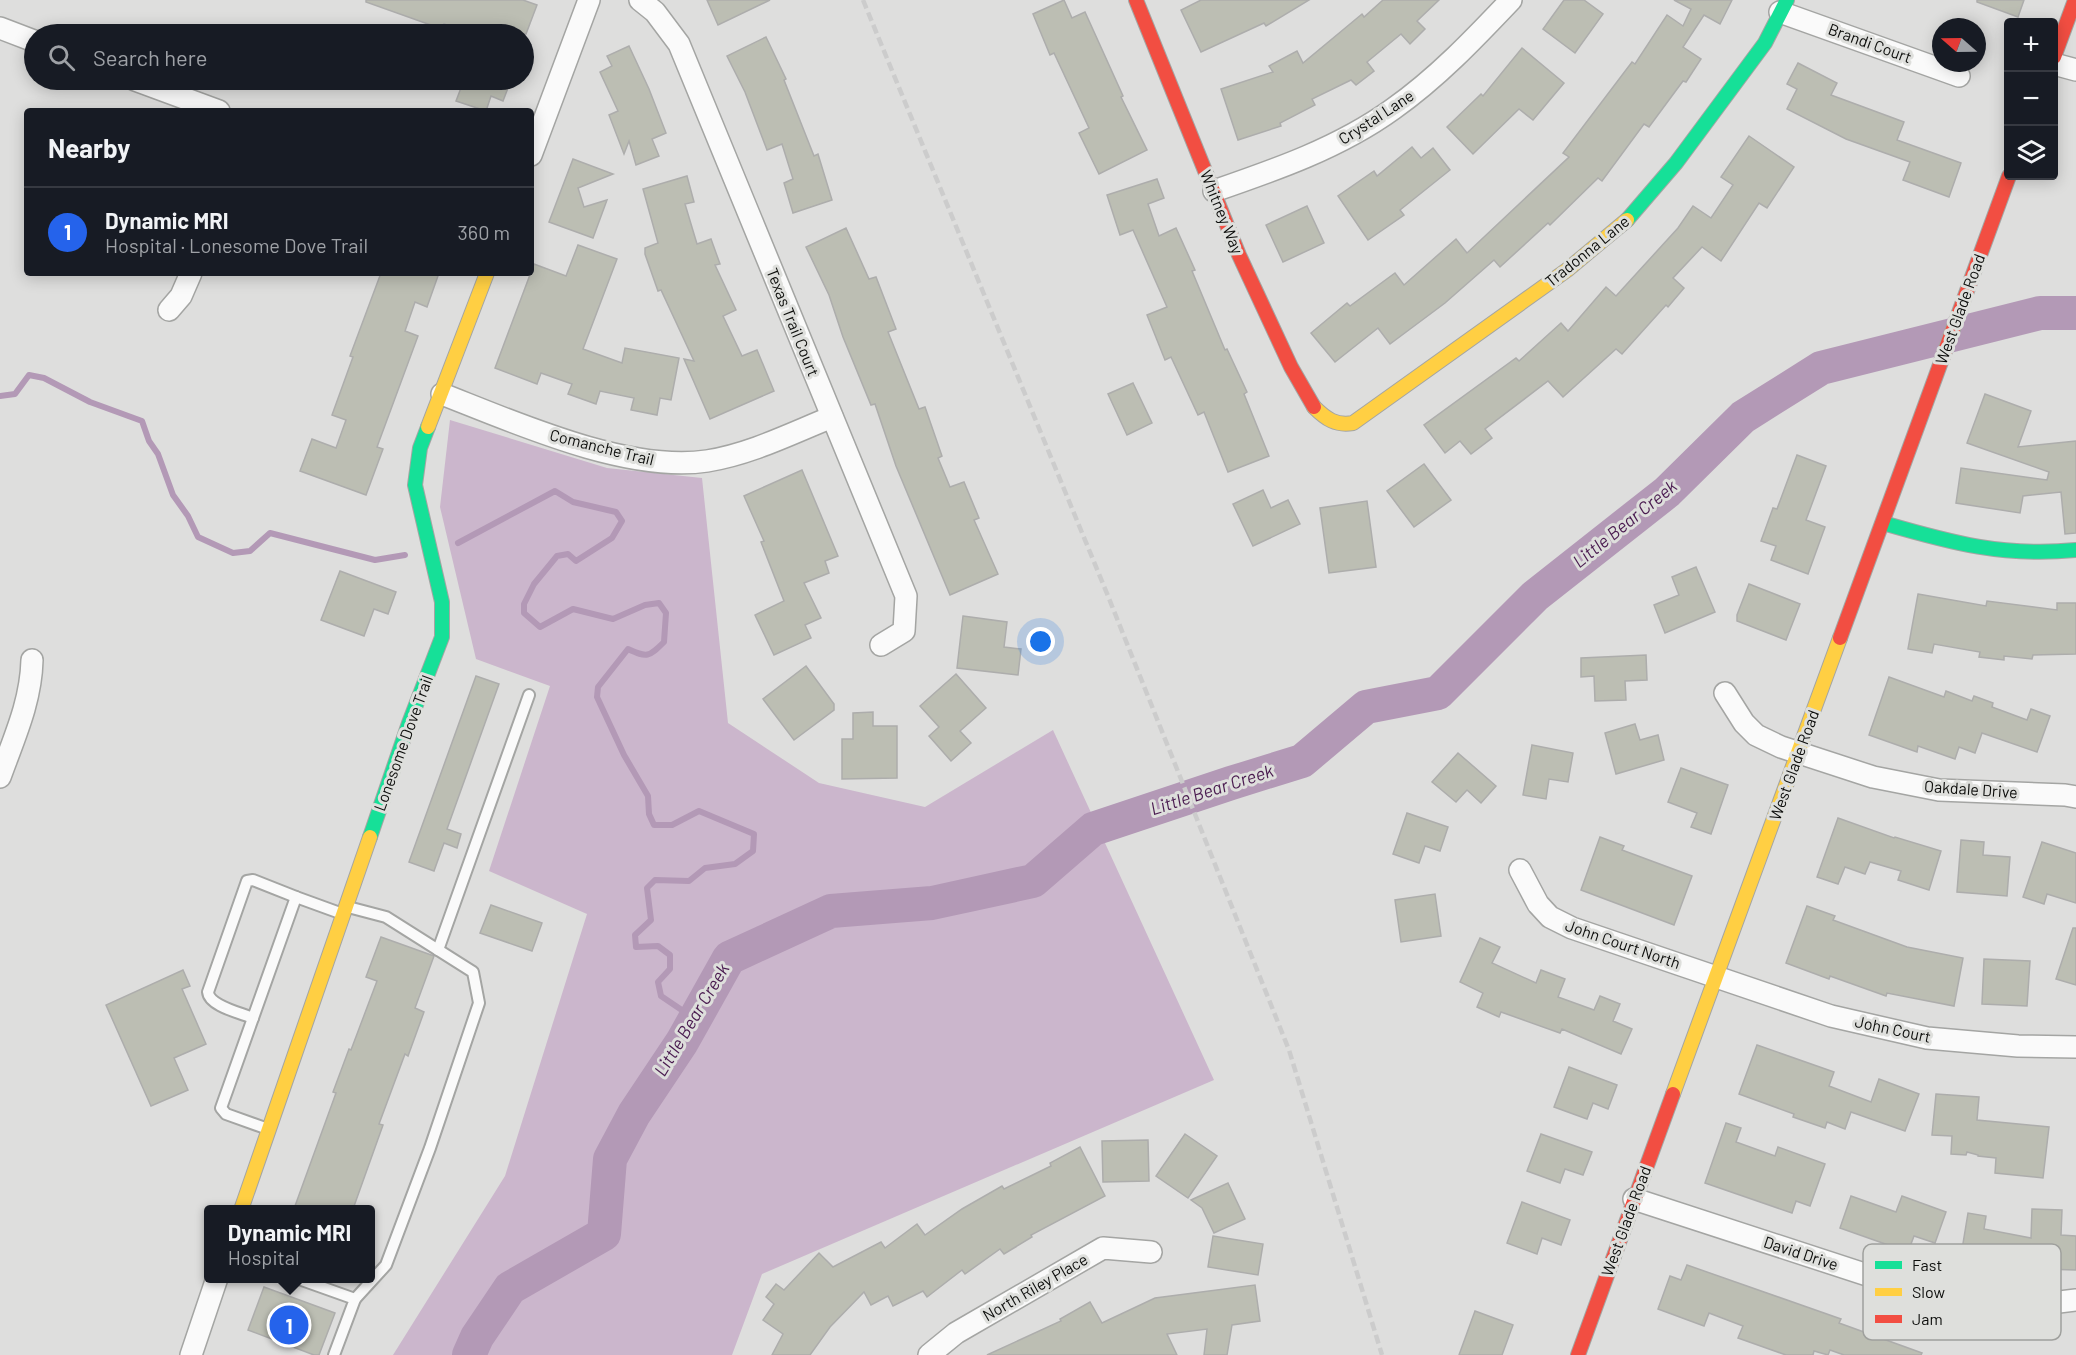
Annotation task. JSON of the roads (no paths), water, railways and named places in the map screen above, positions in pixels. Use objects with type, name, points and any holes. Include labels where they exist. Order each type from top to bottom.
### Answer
[{"type":"street","points":[[534,147],[589,0]]},
{"type":"street","name":"Texas Trail Court","points":[[640,0],[655,12],[679,44],[906,596],[904,631],[880,645]]},
{"type":"street","name":"Whitney Way","points":[[1136,0],[1246,275],[1295,374],[1318,412],[1323,416]]},
{"type":"street","name":"Crystal Lane","points":[[1214,191],[1273,170],[1339,142],[1392,110],[1472,43],[1511,0]]},
{"type":"street","points":[[2058,46],[2074,0]]},
{"type":"street","name":"Brandi Court","points":[[1783,6],[1959,76]]},
{"type":"street","name":"Tradonna Lane","points":[[1323,416],[1343,425],[1353,423],[1567,270],[1626,221],[1676,163],[1765,43],[1783,6]]},
{"type":"street","points":[[0,28],[24,37]]},
{"type":"street","points":[[2058,65],[2076,70]]},
{"type":"street","points":[[162,90],[211,108]]},
{"type":"street","name":"West Glade Road","points":[[1578,1355],[2008,180]]},
{"type":"street","points":[[169,310],[181,296],[190,276]]},
{"type":"street","name":"Lonesome Dove Trail","points":[[242,1205],[343,910],[442,637],[442,602],[415,485],[420,448],[486,276]]},
{"type":"street","name":"Comanche Trail","points":[[442,394],[534,430],[603,451],[655,462],[706,461],[747,451],[832,417]]},
{"type":"street","points":[[1883,522],[1961,546],[2004,553],[2052,553],[2076,550]]},
{"type":"street","points":[[0,777],[27,700],[32,660]]},
{"type":"street","name":"Oakdale Drive","points":[[1725,693],[1744,723],[1756,735],[1781,747],[1873,777],[1939,790],[2076,797]]},
{"type":"street","name":"John Court North","points":[[1520,870],[1538,904],[1550,916],[1572,928],[1716,975]]},
{"type":"street","name":"John Court","points":[[1716,975],[1831,1016],[1927,1038],[2018,1046],[2076,1047]]},
{"type":"street","name":"David Drive","points":[[1634,1198],[1863,1273]]},
{"type":"street","name":"North Riley Place","points":[[929,1355],[956,1334],[1103,1248],[1151,1252]]},
{"type":"street","points":[[191,1355],[215,1283]]},
{"type":"street","name":"David Drive","points":[[2061,1302],[2076,1300]]},
{"type":"lane","points":[[438,950],[529,695]]},
{"type":"lane","points":[[253,1018],[211,1001],[208,992],[248,881],[253,880],[296,897],[343,910],[386,917],[472,972],[479,1003],[386,1265],[375,1277]]},
{"type":"lane","points":[[268,1129],[225,1114],[221,1108],[296,897]]},
{"type":"lane","points":[[310,1283],[355,1299]]},
{"type":"lane","points":[[334,1355],[355,1299],[370,1283]]},
{"type":"waterway","name":"Little Bear Creek","points":[[469,1355],[477,1337],[510,1288],[604,1234],[610,1159],[634,1114],[682,1042],[729,958],[831,911],[932,903],[1033,881],[1093,829],[1302,761],[1366,707],[1438,693],[1535,596],[1667,492],[1743,417],[1821,368],[2040,313],[2076,313]]},
{"type":"waterway","points":[[0,396],[15,394],[29,375],[44,378],[90,402],[142,421],[149,441],[158,454],[173,495],[188,516],[198,537],[233,553],[250,551],[270,533],[375,560],[405,555]]},
{"type":"waterway","points":[[458,543],[555,491],[573,502],[616,512],[622,521],[612,538],[576,561],[568,554],[557,556],[534,584],[524,604],[524,613],[540,627],[573,609],[613,619],[645,605],[659,603],[666,613],[664,642],[655,651],[644,655],[628,649],[598,687],[597,697],[624,755],[648,796],[649,814],[654,825],[672,825],[699,811],[754,834],[753,851],[735,864],[705,868],[689,881],[655,880],[647,888],[651,920],[635,935],[636,947],[658,946],[670,955],[670,969],[658,982],[661,996],[695,1019]]},
{"type":"railway","points":[[863,0],[1108,596],[1289,1050],[1382,1355]]},
{"type":"place","name":"Dynamic MRI","points":[[289,1325]]}]
